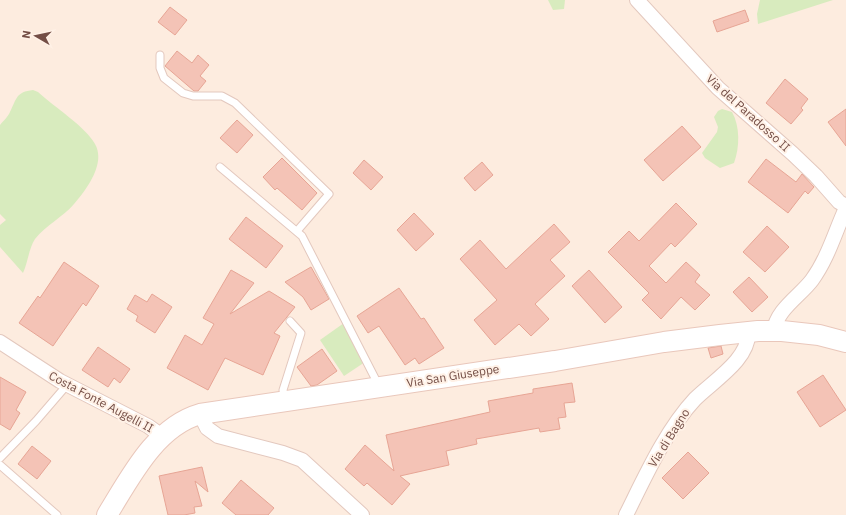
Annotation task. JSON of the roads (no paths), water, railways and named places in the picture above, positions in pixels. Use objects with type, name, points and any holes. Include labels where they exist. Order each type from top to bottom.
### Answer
[{"type":"main road","name":"Via San Giuseppe","points":[[107,515],[149,452],[162,436],[179,422],[200,414],[555,361],[664,342],[748,332],[774,331],[819,336],[846,342]]},
{"type":"street","name":"Via del Paradosso II","points":[[637,0],[718,88],[793,154],[816,176],[839,202],[846,207]]},
{"type":"street","points":[[774,331],[778,317],[806,288],[819,268],[846,207]]},
{"type":"street","name":"Via di Bagno","points":[[626,515],[652,464],[681,417],[704,390],[743,354],[748,342],[748,332]]},
{"type":"street","name":"Costa Fonte Augelli II","points":[[0,342],[67,385],[148,426],[162,436]]},
{"type":"street","points":[[200,414],[207,428],[218,436],[283,453],[302,460],[362,515]]},
{"type":"lane","points":[[160,56],[160,68],[164,78],[175,88],[183,93],[193,96],[222,96],[235,103],[329,194],[297,231]]},
{"type":"lane","points":[[220,168],[302,236],[380,388]]},
{"type":"lane","points":[[285,401],[283,390],[301,333],[290,322]]},
{"type":"lane","points":[[0,458],[67,385]]},
{"type":"lane","points":[[0,465],[57,515]]}]
